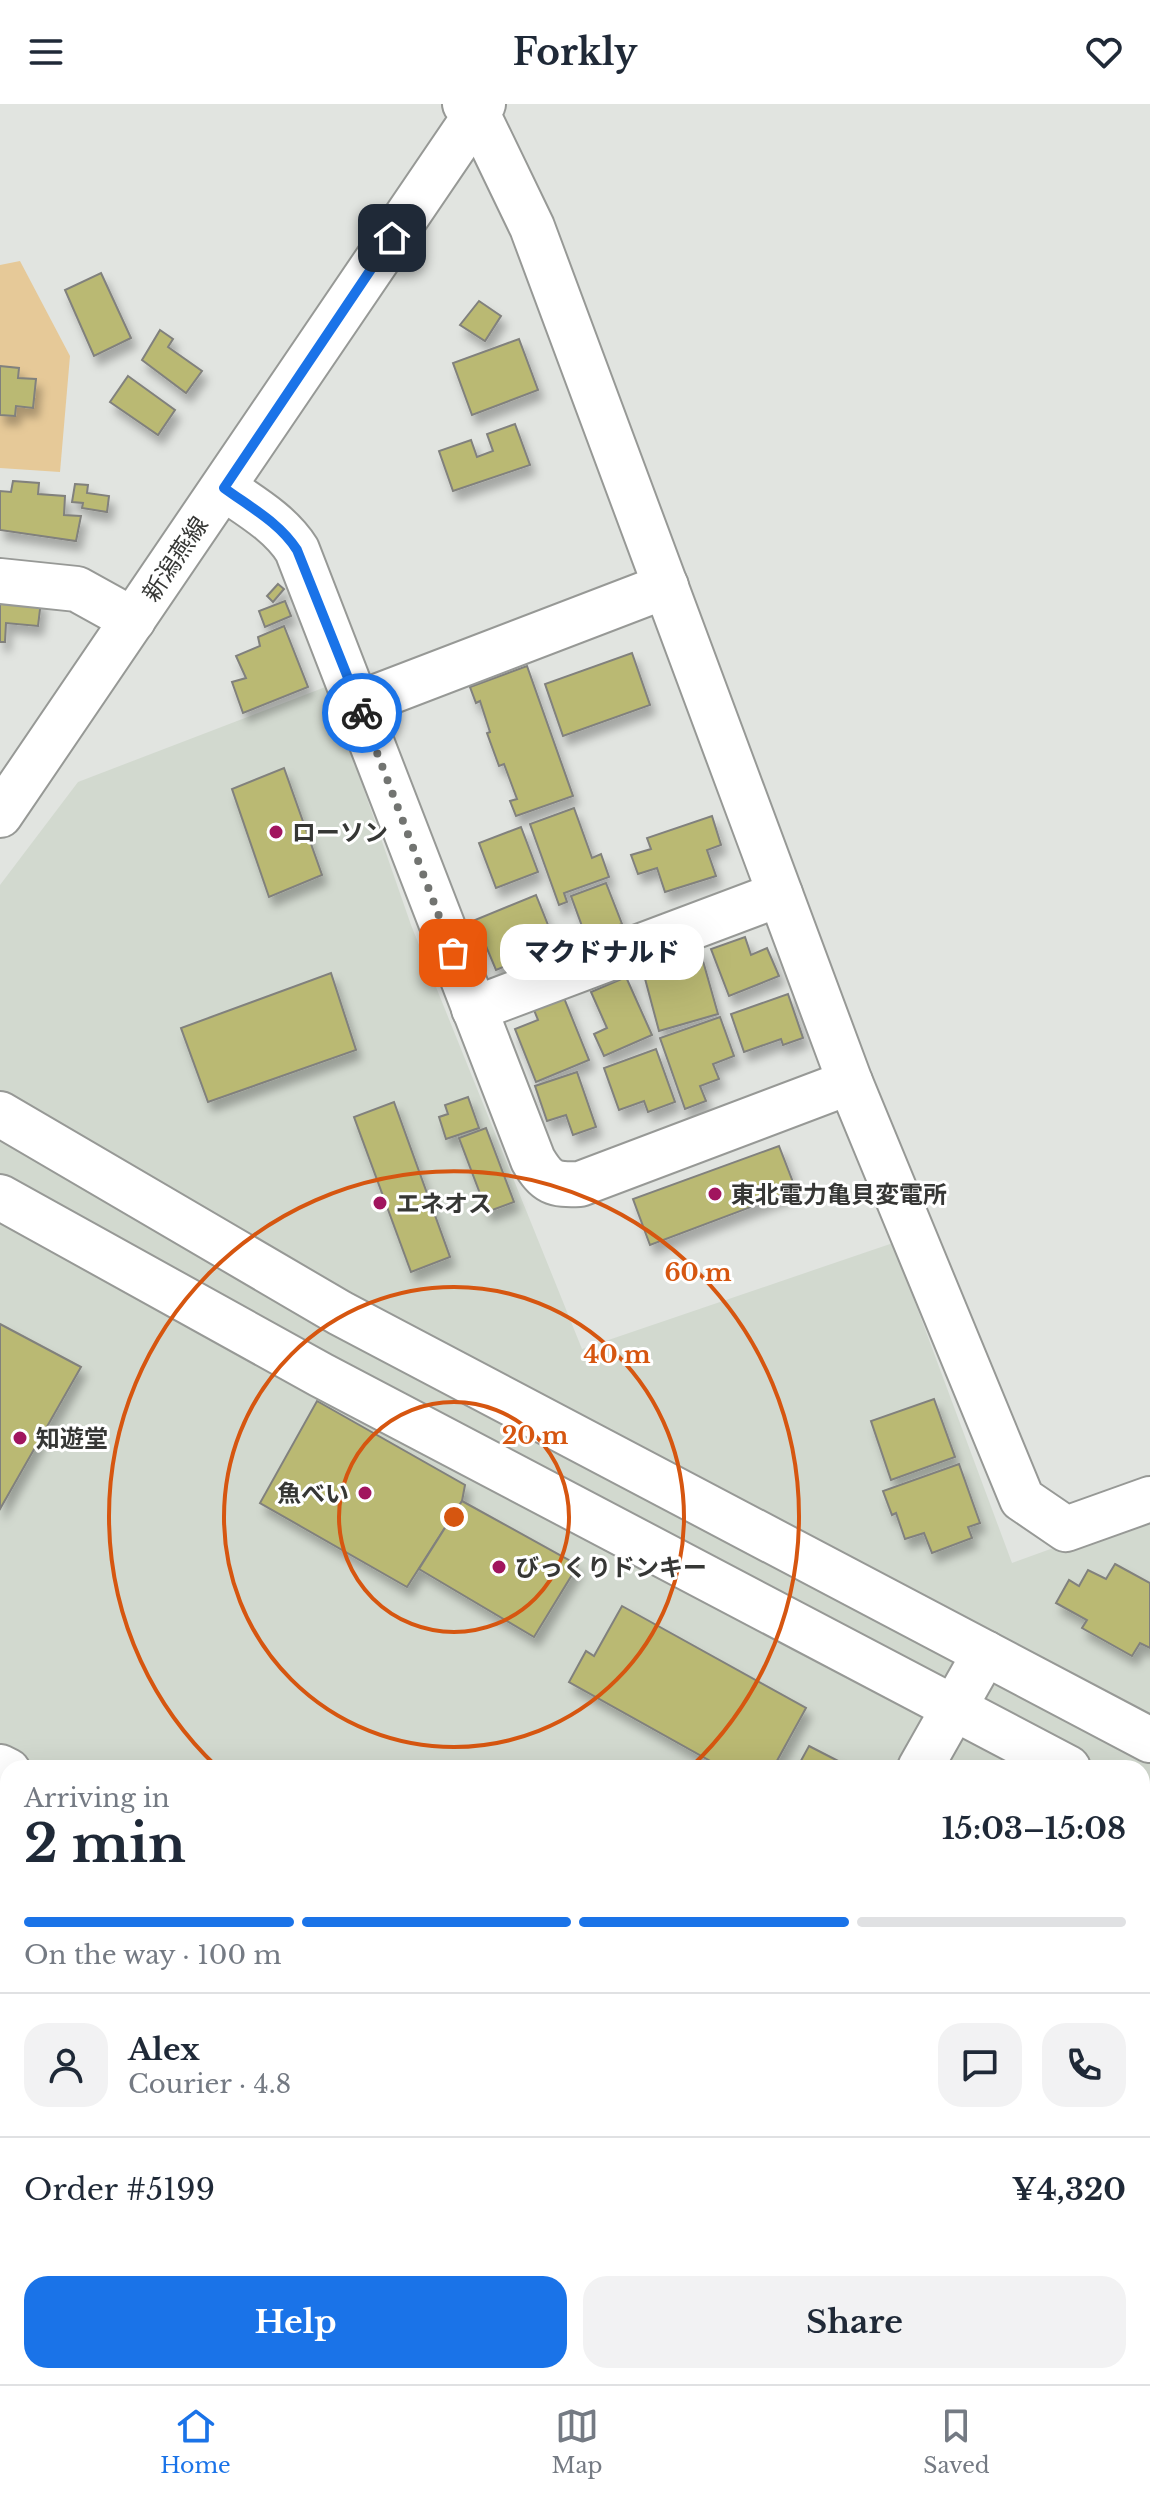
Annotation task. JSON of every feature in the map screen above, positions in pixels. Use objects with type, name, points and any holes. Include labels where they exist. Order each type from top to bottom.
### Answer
[{"type":"street","name":"新潟燕線","points":[[1,810],[224,488],[475,107]]},
{"type":"street","points":[[475,107],[532,227],[850,1082],[1022,1499],[1066,1529],[1150,1499]]},
{"type":"street","points":[[224,488],[276,524],[297,550],[533,1160],[544,1178],[563,1184],[580,1184],[850,1082]]},
{"type":"street","points":[[0,581],[77,589],[133,620]]},
{"type":"street","points":[[358,704],[666,586]]},
{"type":"street","points":[[474,1009],[780,894]]},
{"type":"street","points":[[0,1114],[340,1313],[1150,1740]]},
{"type":"street","points":[[0,1197],[321,1375],[1053,1760]]},
{"type":"street","points":[[924,1760],[985,1653]]},
{"type":"shaded area","points":[[20,261],[70,356],[60,472],[0,468],[0,265]]},
{"type":"shaded area","points":[[328,686],[411,925],[582,1349],[893,1243],[1012,1563],[1150,1513],[1150,1760],[0,1760],[0,885],[78,782]]},
{"type":"building","points":[[101,273],[131,338],[94,356],[65,290]]},
{"type":"building","points":[[479,301],[501,316],[485,341],[460,325]]},
{"type":"building","points":[[160,330],[173,339],[168,347],[202,371],[186,393],[142,360]]},
{"type":"building","points":[[519,339],[538,390],[472,415],[453,363]]},
{"type":"building","points":[[0,366],[19,368],[18,378],[36,379],[33,408],[16,406],[15,416],[0,415]]},
{"type":"building","points":[[128,376],[175,410],[158,435],[110,402]]},
{"type":"building","points":[[515,424],[530,465],[453,491],[439,451],[471,440],[477,457],[493,451],[487,434]]},
{"type":"building","points":[[13,481],[39,483],[38,494],[65,496],[64,515],[81,516],[76,541],[0,530],[0,491],[11,492]]},
{"type":"building","points":[[75,484],[88,485],[87,493],[109,496],[107,512],[82,508],[83,503],[72,502]]},
{"type":"building","points":[[278,584],[284,589],[273,602],[267,596]]},
{"type":"building","points":[[0,597],[41,601],[38,626],[6,623],[5,642],[0,642]]},
{"type":"building","points":[[285,601],[291,616],[265,627],[259,611]]},
{"type":"building","points":[[284,626],[308,687],[243,713],[232,682],[246,678],[236,656],[260,646],[258,637]]},
{"type":"building","points":[[632,653],[650,705],[563,736],[545,684]]},
{"type":"building","points":[[527,666],[573,796],[516,816],[510,801],[517,799],[504,764],[499,766],[480,701],[476,703],[470,687]]},
{"type":"building","name":"ローソン","points":[[284,768],[322,875],[269,897],[232,789]]},
{"type":"building","points":[[574,808],[592,858],[601,854],[609,877],[564,893],[567,902],[559,905],[530,824]]},
{"type":"building","points":[[712,816],[721,845],[707,850],[716,876],[665,892],[657,868],[638,874],[631,855],[651,849],[647,838]]},
{"type":"building","points":[[521,827],[538,872],[496,888],[479,843]]},
{"type":"building","points":[[606,883],[622,924],[586,937],[571,896]]},
{"type":"building","points":[[536,895],[556,945],[496,970],[475,920]]},
{"type":"building","points":[[745,937],[751,955],[767,948],[779,976],[729,996],[711,949]]},
{"type":"building","points":[[699,947],[718,1014],[659,1031],[644,975],[669,968],[665,956]]},
{"type":"building","points":[[331,973],[356,1050],[208,1102],[181,1028]]},
{"type":"building","points":[[626,977],[652,1035],[604,1056],[594,1034],[607,1028],[591,992]]},
{"type":"building","points":[[788,994],[803,1038],[783,1045],[781,1039],[744,1052],[731,1014]]},
{"type":"building","points":[[564,998],[589,1060],[536,1082],[515,1029],[538,1020],[534,1010]]},
{"type":"building","points":[[720,1017],[734,1056],[713,1064],[719,1079],[700,1086],[706,1101],[685,1109],[660,1038]]},
{"type":"building","points":[[656,1049],[675,1102],[648,1112],[644,1101],[619,1110],[604,1068]]},
{"type":"building","points":[[577,1072],[596,1127],[573,1135],[566,1115],[547,1121],[535,1086]]},
{"type":"building","points":[[468,1097],[479,1128],[446,1139],[439,1117],[448,1114],[445,1105]]},
{"type":"building","points":[[394,1102],[450,1257],[411,1272],[354,1117]]},
{"type":"building","points":[[486,1128],[514,1202],[487,1212],[459,1138]]},
{"type":"building","name":"東北電力亀貝変電所","points":[[779,1146],[796,1190],[650,1245],[633,1199]]},
{"type":"building","name":"知遊堂","points":[[0,1324],[81,1367],[0,1509]]},
{"type":"building","points":[[934,1399],[955,1457],[891,1480],[871,1421]]},
{"type":"building","name":"魚べい","points":[[317,1401],[465,1485],[462,1501],[407,1587],[260,1503]]},
{"type":"building","points":[[959,1464],[980,1523],[968,1527],[972,1538],[932,1553],[924,1533],[905,1539],[896,1513],[892,1515],[883,1491]]},
{"type":"building","name":"びっくりドンキー","points":[[462,1501],[578,1565],[534,1637],[419,1569]]},
{"type":"building","points":[[1115,1564],[1150,1583],[1150,1648],[1140,1643],[1132,1656],[1082,1628],[1087,1620],[1056,1603],[1069,1580],[1079,1586],[1088,1570],[1106,1579]]},
{"type":"building","points":[[622,1606],[806,1708],[777,1760],[709,1760],[569,1682],[586,1651],[594,1656]]},
{"type":"building","points":[[809,1746],[836,1760],[801,1760]]},
{"type":"way so far","points":[[362,713],[453,953]]},
{"type":"place","name":"ローソン","points":[[276,832]]},
{"type":"place","name":"マクドナルド","points":[[453,953]]},
{"type":"place","name":"東北電力亀貝変電所","points":[[715,1194]]},
{"type":"place","name":"エネオス","points":[[380,1203]]},
{"type":"place","name":"知遊堂","points":[[20,1438]]},
{"type":"place","name":"魚べい","points":[[365,1493]]},
{"type":"place","name":"びっくりドンキー","points":[[499,1567]]},
{"type":"route","points":[[362,713],[297,550],[276,524],[224,488],[392,238]]}]
